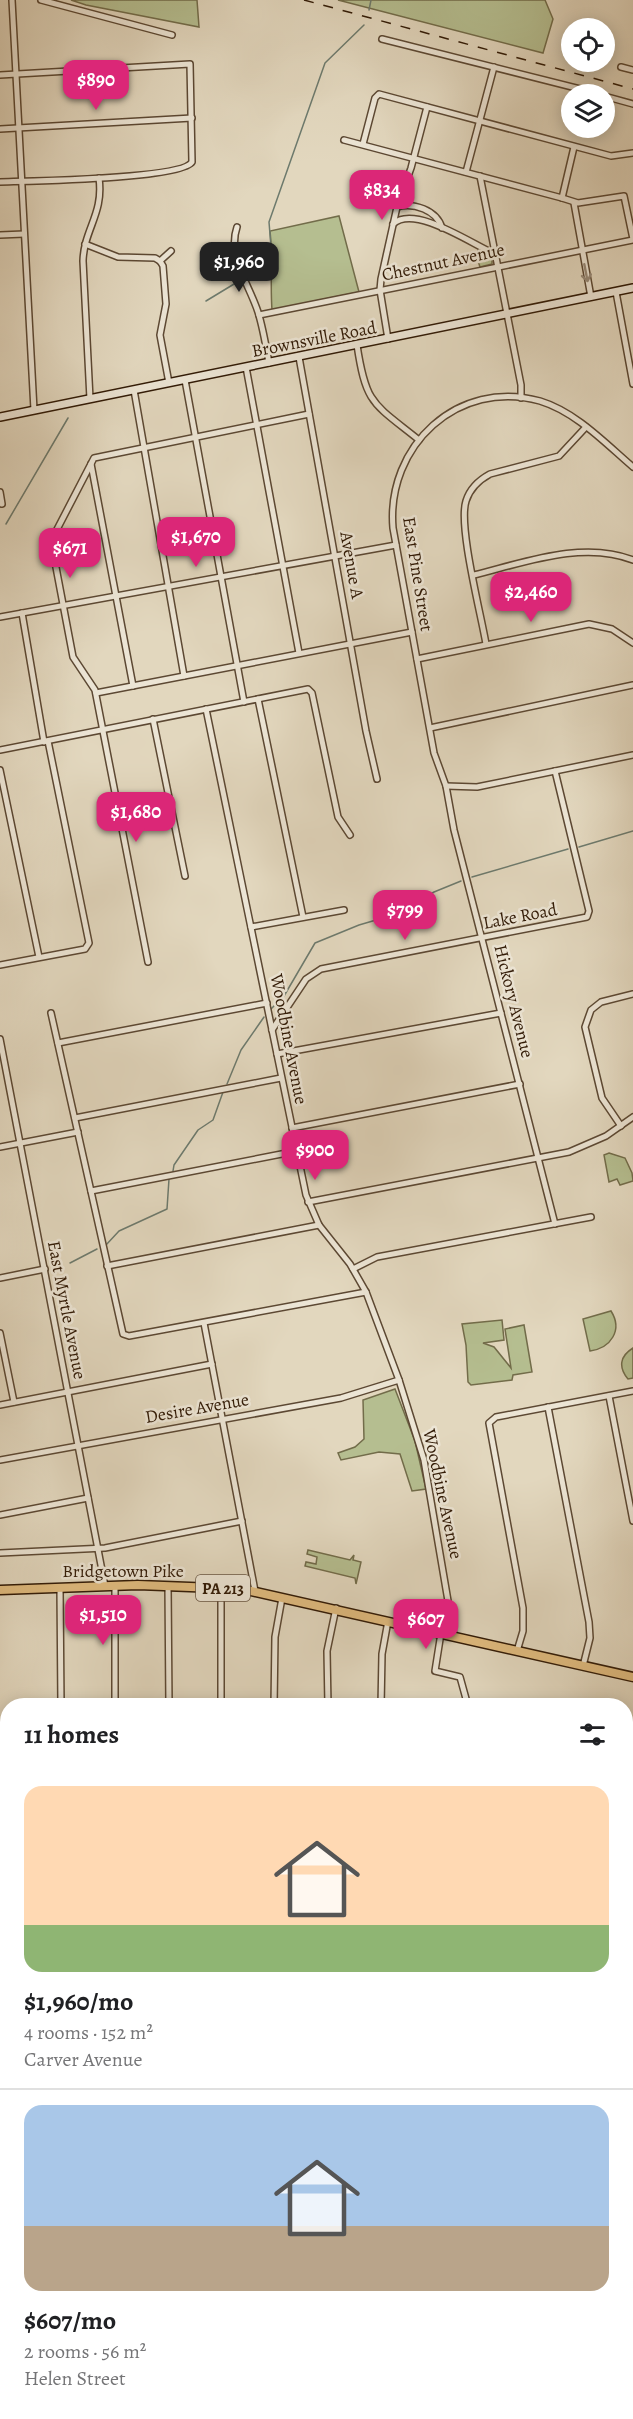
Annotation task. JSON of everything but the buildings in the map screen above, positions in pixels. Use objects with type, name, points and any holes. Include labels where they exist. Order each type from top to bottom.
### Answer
[{"type":"main road","name":"Bridgetown Pike","points":[[0,1590],[168,1586],[255,1591],[633,1677]]},
{"type":"street","points":[[12,0],[34,410]]},
{"type":"street","points":[[41,0],[172,35]]},
{"type":"street","points":[[382,39],[561,84]]},
{"type":"street","points":[[0,75],[190,64],[193,152],[190,165],[149,175],[0,183]]},
{"type":"street","points":[[466,172],[494,67]]},
{"type":"street","points":[[621,67],[633,70]]},
{"type":"street","points":[[363,144],[375,98],[379,94],[611,156],[633,153]]},
{"type":"street","points":[[615,99],[633,104]]},
{"type":"street","points":[[388,339],[380,290],[397,207],[428,107]]},
{"type":"street","points":[[0,129],[192,118]]},
{"type":"street","points":[[345,140],[574,203],[624,196],[633,240]]},
{"type":"street","points":[[562,198],[574,147]]},
{"type":"street","points":[[480,176],[521,385],[521,398]]},
{"type":"street","points":[[90,399],[83,261],[85,244],[100,206],[99,178]]},
{"type":"street","points":[[574,203],[591,297]]},
{"type":"street","points":[[397,207],[403,205],[430,212],[438,217],[441,228]]},
{"type":"street","points":[[393,224],[397,221],[416,220],[466,237],[480,248],[495,254]]},
{"type":"street","points":[[237,227],[233,238],[234,250],[259,315],[269,363]]},
{"type":"street","points":[[0,235],[24,234]]},
{"type":"street","name":"Chestnut Avenue","points":[[259,315],[633,240]]},
{"type":"street","points":[[85,244],[118,257],[155,258],[160,261],[163,266],[166,304],[160,335],[169,383]]},
{"type":"street","points":[[160,261],[171,251]]},
{"type":"street","name":"Brownsville Road","points":[[0,417],[633,288]]},
{"type":"street","points":[[616,292],[630,355],[633,384]]},
{"type":"street","points":[[357,345],[363,380],[370,398],[419,440]]},
{"type":"street","name":"Avenue A","points":[[298,357],[377,779]]},
{"type":"street","points":[[246,367],[299,653]]},
{"type":"street","points":[[185,380],[244,702]]},
{"type":"street","points":[[134,390],[184,676]]},
{"type":"street","name":"East Pine Street","points":[[446,786],[434,753],[392,517],[395,490],[405,461],[419,440],[438,420],[463,406],[491,398],[521,398],[553,406],[586,427],[633,466]]},
{"type":"street","points":[[148,962],[100,730],[96,693],[91,680],[73,657],[51,538],[97,457],[309,414]]},
{"type":"street","points":[[486,644],[464,522],[466,501],[481,478],[559,456],[586,427]]},
{"type":"street","points":[[91,464],[133,686]]},
{"type":"street","points":[[0,492],[2,504]]},
{"type":"street","points":[[0,617],[396,545]]},
{"type":"street","points":[[474,575],[576,553],[604,553],[633,560]]},
{"type":"street","points":[[0,965],[88,946],[68,829],[46,741],[22,613]]},
{"type":"street","points":[[417,659],[589,624],[612,628],[633,643]]},
{"type":"street","points":[[96,693],[412,632]]},
{"type":"street","points":[[430,728],[633,685]]},
{"type":"street","points":[[0,750],[310,690],[338,817],[350,835]]},
{"type":"street","points":[[258,699],[303,917]]},
{"type":"street","name":"Woodbine Avenue","points":[[206,709],[308,1202],[319,1224],[353,1269],[366,1292],[399,1380],[424,1460],[454,1636]]},
{"type":"street","points":[[153,719],[185,876]]},
{"type":"street","points":[[446,786],[477,787],[633,755]]},
{"type":"street","points":[[0,770],[39,957]]},
{"type":"street","name":"Lake Road","points":[[272,1030],[306,979],[321,969],[585,919],[589,914],[555,771]]},
{"type":"street","name":"Hickory Avenue","points":[[446,786],[454,830],[555,1224]]},
{"type":"street","points":[[251,927],[344,910]]},
{"type":"street","points":[[621,1126],[602,1098],[585,1027],[591,1010],[600,1002],[633,994]]},
{"type":"street","points":[[58,1043],[267,1003]]},
{"type":"street","points":[[51,1013],[123,1334],[129,1336],[366,1292]]},
{"type":"street","points":[[277,1054],[501,1013]]},
{"type":"street","name":"East Myrtle Avenue","points":[[0,1039],[105,1586]]},
{"type":"street","points":[[75,1118],[281,1078]]},
{"type":"street","points":[[292,1128],[520,1084]]},
{"type":"street","points":[[308,1202],[538,1158],[586,1146],[633,1117]]},
{"type":"street","points":[[0,1147],[78,1132]]},
{"type":"street","points":[[91,1191],[297,1151]]},
{"type":"street","points":[[353,1269],[377,1257],[591,1217]]},
{"type":"street","points":[[107,1266],[319,1224]]},
{"type":"street","points":[[0,1278],[45,1269]]},
{"type":"street","points":[[204,1323],[255,1591]]},
{"type":"street","points":[[0,1333],[14,1402]]},
{"type":"street","points":[[0,1405],[212,1364]]},
{"type":"street","name":"Desire Avenue","points":[[0,1460],[348,1396],[399,1380]]},
{"type":"street","points":[[517,1651],[523,1631],[523,1608],[489,1423],[496,1417],[633,1391]]},
{"type":"street","points":[[609,1396],[633,1521]]},
{"type":"street","points":[[548,1407],[589,1622],[590,1638],[583,1666]]},
{"type":"street","points":[[0,1515],[88,1498]]},
{"type":"street","points":[[0,1553],[98,1548],[242,1521]]},
{"type":"street","points":[[114,1698],[115,1586]]},
{"type":"street","points":[[168,1586],[169,1698]]},
{"type":"street","points":[[60,1588],[61,1698]]},
{"type":"street","points":[[220,1698],[221,1588]]},
{"type":"street","points":[[274,1698],[274,1637],[283,1596]]},
{"type":"street","points":[[328,1698],[327,1651],[336,1608]]},
{"type":"street","points":[[381,1698],[382,1654],[388,1621]]},
{"type":"street","points":[[441,1633],[435,1671],[460,1677],[466,1698]]},
{"type":"green space","points":[[71,0],[197,0],[199,27],[86,5]]},
{"type":"green space","points":[[338,0],[545,0],[553,19],[543,53]]},
{"type":"green space","points":[[339,216],[359,292],[272,310],[270,231]]},
{"type":"green space","points":[[479,249],[492,255],[492,264],[480,267],[476,254]]},
{"type":"green space","points":[[609,1153],[625,1158],[633,1181],[620,1185],[617,1179],[609,1182],[604,1155]]},
{"type":"green space","points":[[611,1311],[616,1325],[613,1337],[604,1346],[590,1351],[583,1319]]},
{"type":"green space","points":[[502,1320],[504,1340],[483,1343],[494,1347],[511,1368],[505,1329],[524,1325],[532,1372],[513,1375],[512,1380],[471,1385],[468,1382],[466,1345],[462,1324]]},
{"type":"green space","points":[[633,1348],[633,1378],[628,1379],[622,1362],[625,1355]]},
{"type":"green space","points":[[395,1389],[415,1441],[426,1489],[412,1491],[400,1454],[379,1452],[341,1460],[338,1453],[355,1447],[364,1439],[363,1400]]},
{"type":"green space","points":[[308,1550],[350,1560],[354,1555],[353,1560],[361,1562],[356,1584],[355,1578],[305,1566],[306,1562],[316,1564],[317,1557],[307,1554]]},
{"type":"waterway","points":[[369,10],[371,0]]},
{"type":"waterway","points":[[252,275],[272,259],[269,222],[325,63],[364,25]]},
{"type":"waterway","points":[[206,301],[239,281]]},
{"type":"waterway","points":[[6,524],[68,418]]},
{"type":"waterway","points":[[579,847],[633,831]]},
{"type":"waterway","points":[[472,877],[568,849]]},
{"type":"waterway","points":[[271,1009],[284,996],[315,943],[359,925],[400,913],[434,892],[461,881]]},
{"type":"waterway","points":[[227,1084],[241,1050],[264,1017]]},
{"type":"waterway","points":[[173,1171],[174,1165],[198,1130],[213,1120],[223,1092]]},
{"type":"waterway","points":[[106,1245],[119,1231],[167,1209],[169,1179]]},
{"type":"waterway","points":[[70,1263],[97,1249]]},
{"type":"railway","points":[[304,0],[633,89]]}]
